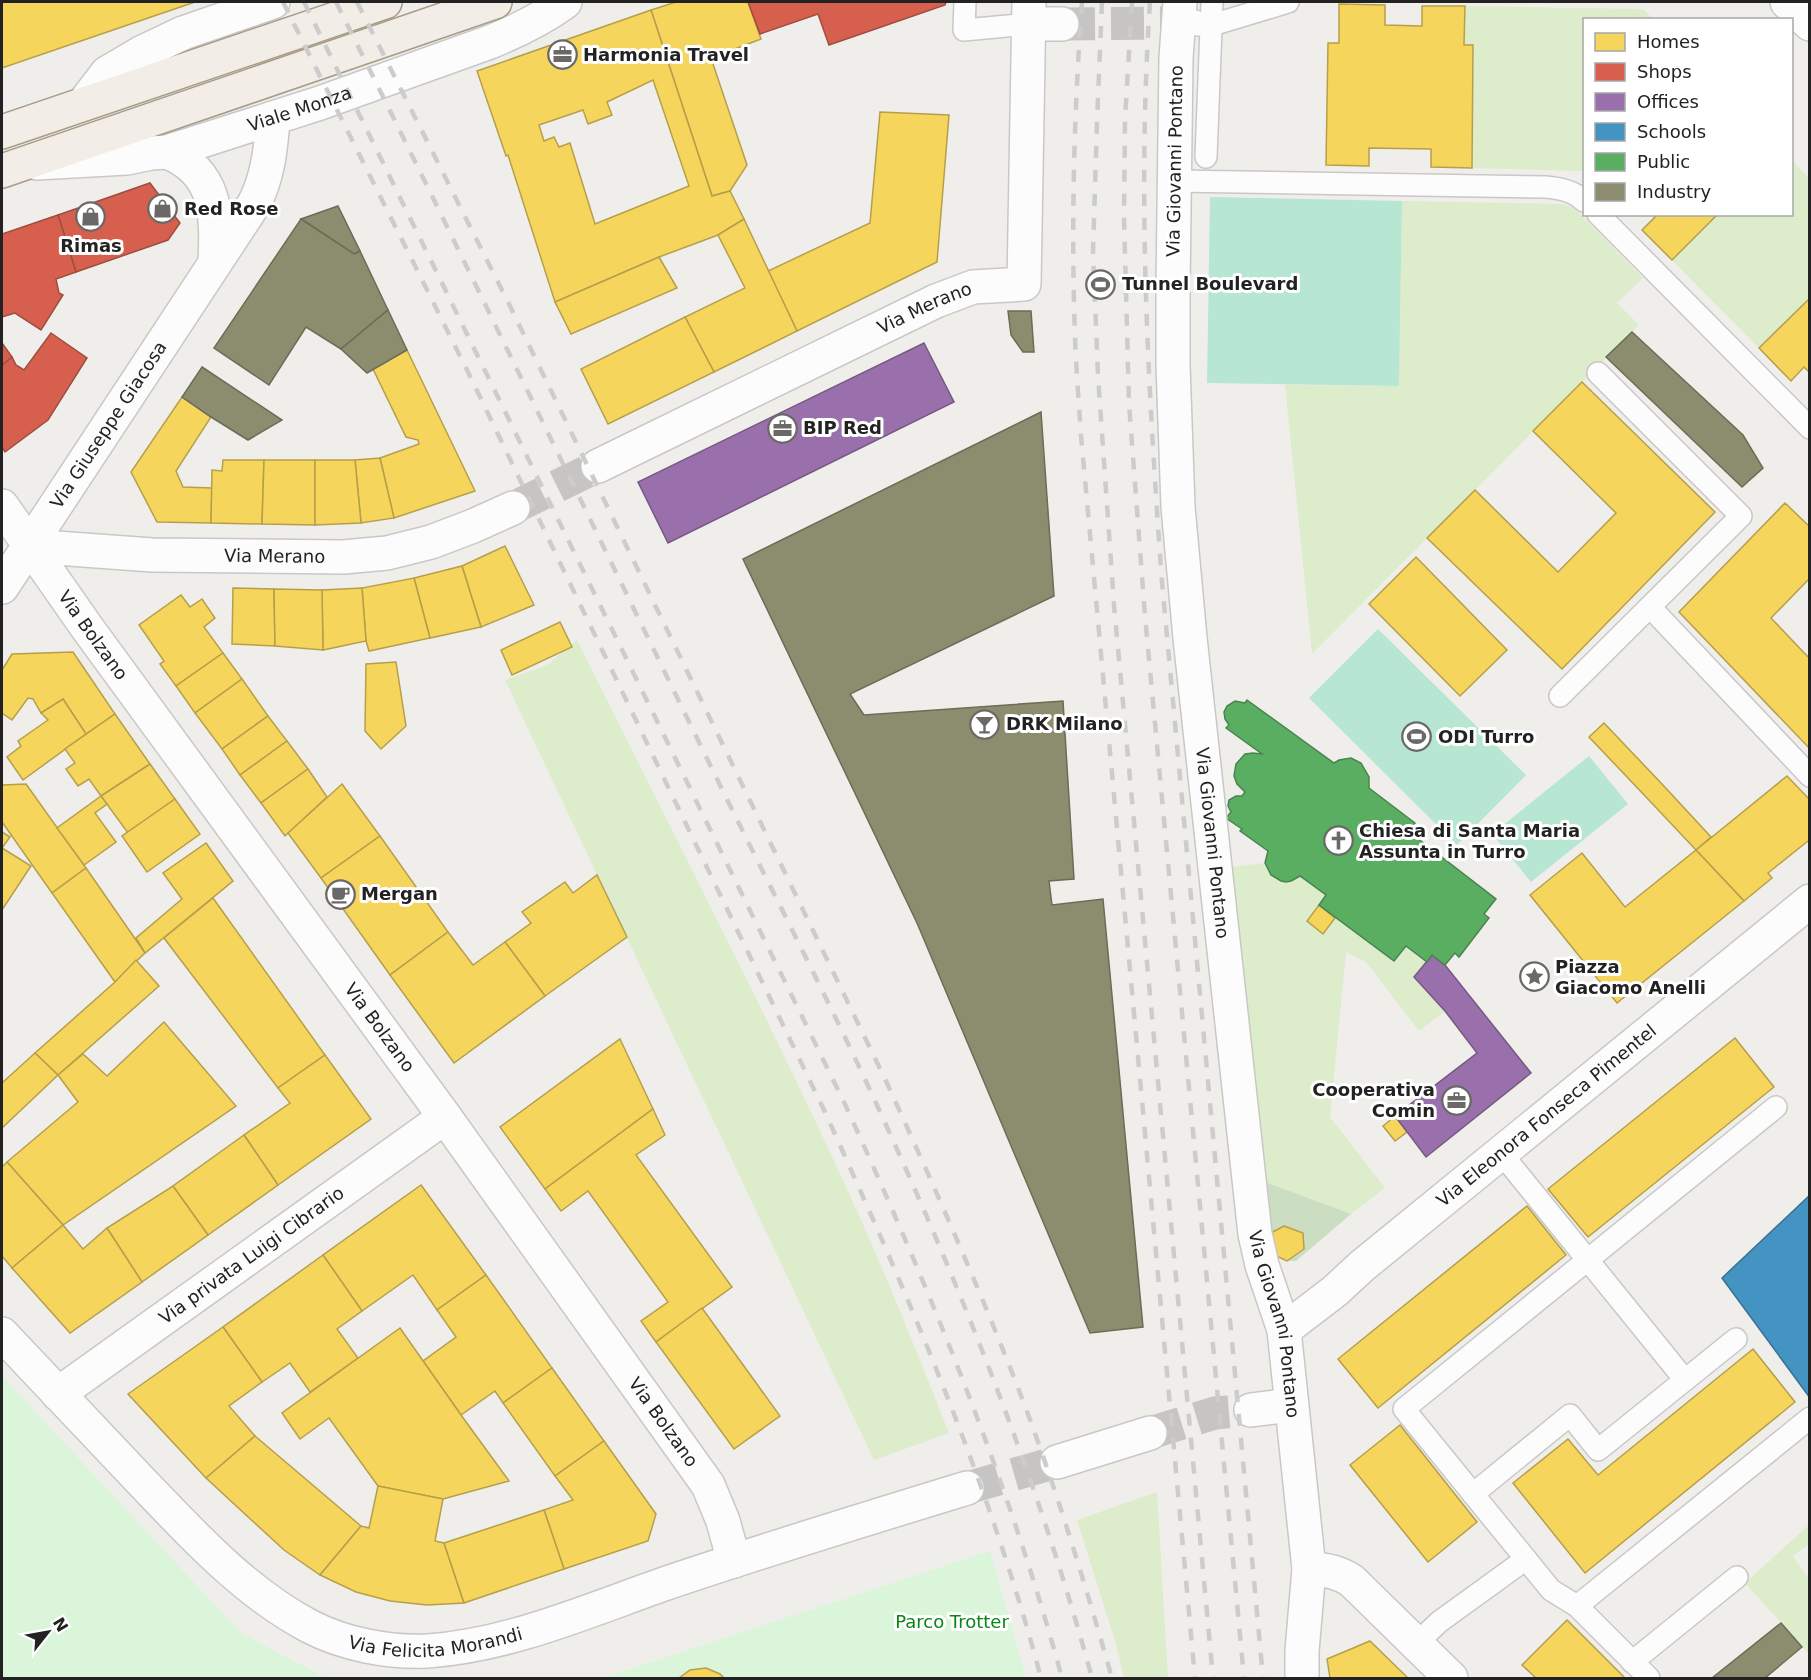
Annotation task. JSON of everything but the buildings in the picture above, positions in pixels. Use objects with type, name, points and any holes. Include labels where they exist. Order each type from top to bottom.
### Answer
[{"type":"main road","points":[[2,132],[385,2]]},
{"type":"main road","name":"Viale Monza","points":[[11,168],[495,2]]},
{"type":"street","points":[[84,103],[107,73],[141,52],[183,33],[273,2]]},
{"type":"street","name":"Viale Monza","points":[[11,168],[127,158],[167,152],[320,103],[514,32],[540,19],[565,2]]},
{"type":"street","points":[[1787,2],[1809,24]]},
{"type":"street","points":[[1029,13],[1062,24]]},
{"type":"street","name":"Via Merano","points":[[598,466],[936,301],[973,287],[1024,284],[1029,13]]},
{"type":"street","name":"Via Giovanni Pontano","points":[[1174,16],[1173,288],[1178,507],[1190,638],[1255,1234],[1262,1265],[1284,1330],[1309,1569],[1302,1678]]},
{"type":"street","name":"Via Giuseppe Giacosa","points":[[2,587],[245,220],[261,191],[271,152],[273,118]]},
{"type":"street","points":[[167,152],[189,164],[201,177],[211,195],[216,220],[215,263]]},
{"type":"street","name":"Via Bolzano","points":[[2,506],[445,1117],[708,1485],[723,1521],[734,1561]]},
{"type":"street","name":"Via Merano","points":[[29,546],[152,555],[343,557],[387,553],[430,542],[513,508]]},
{"type":"street","name":"Via Eleonora Fonseca Pimentel","points":[[1284,1330],[1335,1291],[1362,1266],[1809,901]]},
{"type":"street","name":"Via privata Luigi Cibrario","points":[[58,1395],[445,1117]]},
{"type":"street","name":"Via Felicita Morandi","points":[[2,1334],[185,1527],[262,1596],[307,1625],[345,1640],[386,1648],[425,1651],[474,1644],[540,1628],[734,1561],[968,1488]]},
{"type":"street","points":[[1251,1410],[1291,1405]]},
{"type":"street","points":[[1057,1462],[1150,1433]]},
{"type":"street","points":[[1309,1569],[1328,1570],[1352,1581],[1451,1678]]},
{"type":"lane","points":[[965,2],[964,30],[1029,13]]},
{"type":"lane","points":[[1206,157],[1212,2]]},
{"type":"lane","points":[[1174,16],[1195,21],[1197,25],[1212,25],[1288,2]]},
{"type":"lane","points":[[1174,181],[1545,187],[1571,192],[1583,200]]},
{"type":"lane","points":[[1600,216],[1809,428]]},
{"type":"lane","points":[[1560,696],[1741,516],[1598,373]]},
{"type":"lane","points":[[1650,607],[1809,776]]},
{"type":"lane","points":[[1649,1678],[1577,1606],[1551,1590],[1404,1409],[1776,1107]]},
{"type":"lane","points":[[1501,1153],[1685,1380]]},
{"type":"lane","points":[[1473,1494],[1570,1415],[1598,1450],[1736,1339]]},
{"type":"lane","points":[[1577,1606],[1809,1418]]},
{"type":"lane","points":[[1416,1644],[1439,1622],[1526,1559]]},
{"type":"lane","points":[[1632,1662],[1737,1577]]},
{"type":"green space","points":[[1465,6],[1643,9],[1652,18],[1583,18],[1583,171],[1472,168],[1473,45],[1464,45]]},
{"type":"green space","points":[[1793,161],[1809,178],[1809,298],[1759,348],[1672,260],[1717,216],[1793,216]]},
{"type":"green space","points":[[1210,197],[1402,201],[1399,386],[1207,383]]},
{"type":"green space","points":[[1402,201],[1560,204],[1573,207],[1643,278],[1617,303],[1639,325],[1312,654],[1285,385],[1399,386]]},
{"type":"green space","name":"ODI Turro","points":[[1378,629],[1526,775],[1457,845],[1309,698]]},
{"type":"green space","points":[[577,640],[745,975],[842,1178],[884,1273],[949,1433],[874,1460],[505,680],[547,665]]},
{"type":"green space","points":[[1589,756],[1628,804],[1531,882],[1492,834]]},
{"type":"green space","points":[[1265,863],[1275,878],[1283,881],[1300,876],[1326,895],[1307,921],[1323,934],[1335,918],[1394,961],[1406,946],[1427,962],[1415,977],[1445,1011],[1419,1031],[1366,962],[1346,952],[1330,1117],[1385,1188],[1351,1214],[1263,1181],[1231,867]]},
{"type":"green space","points":[[1263,1181],[1351,1214],[1296,1261],[1287,1261],[1304,1249],[1303,1234],[1284,1226],[1271,1233]]},
{"type":"green space","points":[[2,1376],[241,1633],[326,1678],[2,1678]]},
{"type":"green space","points":[[1157,1492],[1168,1678],[1124,1678],[1116,1644],[1077,1520]]},
{"type":"green space","points":[[1809,1525],[1809,1544],[1793,1556],[1809,1579],[1809,1654],[1745,1583]]},
{"type":"green space","name":"Parco Trotter","points":[[990,1551],[1026,1678],[602,1678]]},
{"type":"tunnel","points":[[1062,24],[1166,23]]},
{"type":"tunnel","points":[[513,508],[598,466]]},
{"type":"tunnel","points":[[1150,1433],[1215,1413],[1251,1410]]},
{"type":"tunnel","points":[[967,1488],[1057,1462]]},
{"type":"railway","points":[[283,2],[467,370],[824,1110],[945,1390],[997,1533],[1041,1678]]},
{"type":"railway","points":[[304,2],[843,1100],[875,1170],[936,1313],[992,1457],[1041,1604],[1062,1678]]},
{"type":"railway","points":[[336,2],[833,1013],[903,1162],[964,1306],[1021,1453],[1092,1678]]},
{"type":"railway","points":[[357,2],[509,304],[886,1081],[975,1283],[1025,1406],[1071,1541],[1112,1678]]},
{"type":"railway","points":[[1082,2],[1073,211],[1075,348],[1081,436],[1195,1678]]},
{"type":"railway","points":[[1102,2],[1093,252],[1098,376],[1114,605],[1213,1678]]},
{"type":"railway","points":[[1132,2],[1125,119],[1124,218],[1129,404],[1145,616],[1244,1678]]},
{"type":"railway","points":[[1150,2],[1146,74],[1144,219],[1157,510],[1263,1678]]},
{"type":"place","name":"Harmonia Travel","points":[[562,55]]},
{"type":"place","name":"Red Rose","points":[[163,209]]},
{"type":"place","name":"Rimas","points":[[91,217]]},
{"type":"place","name":"Tunnel Boulevard","points":[[1101,284]]},
{"type":"place","name":"BIP Red","points":[[782,428]]},
{"type":"place","name":"DRK Milano","points":[[985,724]]},
{"type":"place","name":"ODI Turro","points":[[1417,737]]},
{"type":"place","name":"Chiesa di Santa Maria Assunta in Turro","points":[[1338,841]]},
{"type":"place","name":"Mergan","points":[[340,894]]},
{"type":"place","name":"Piazza Giacomo Anelli","points":[[1534,977]]},
{"type":"place","name":"Cooperativa Comin","points":[[1456,1100]]}]
